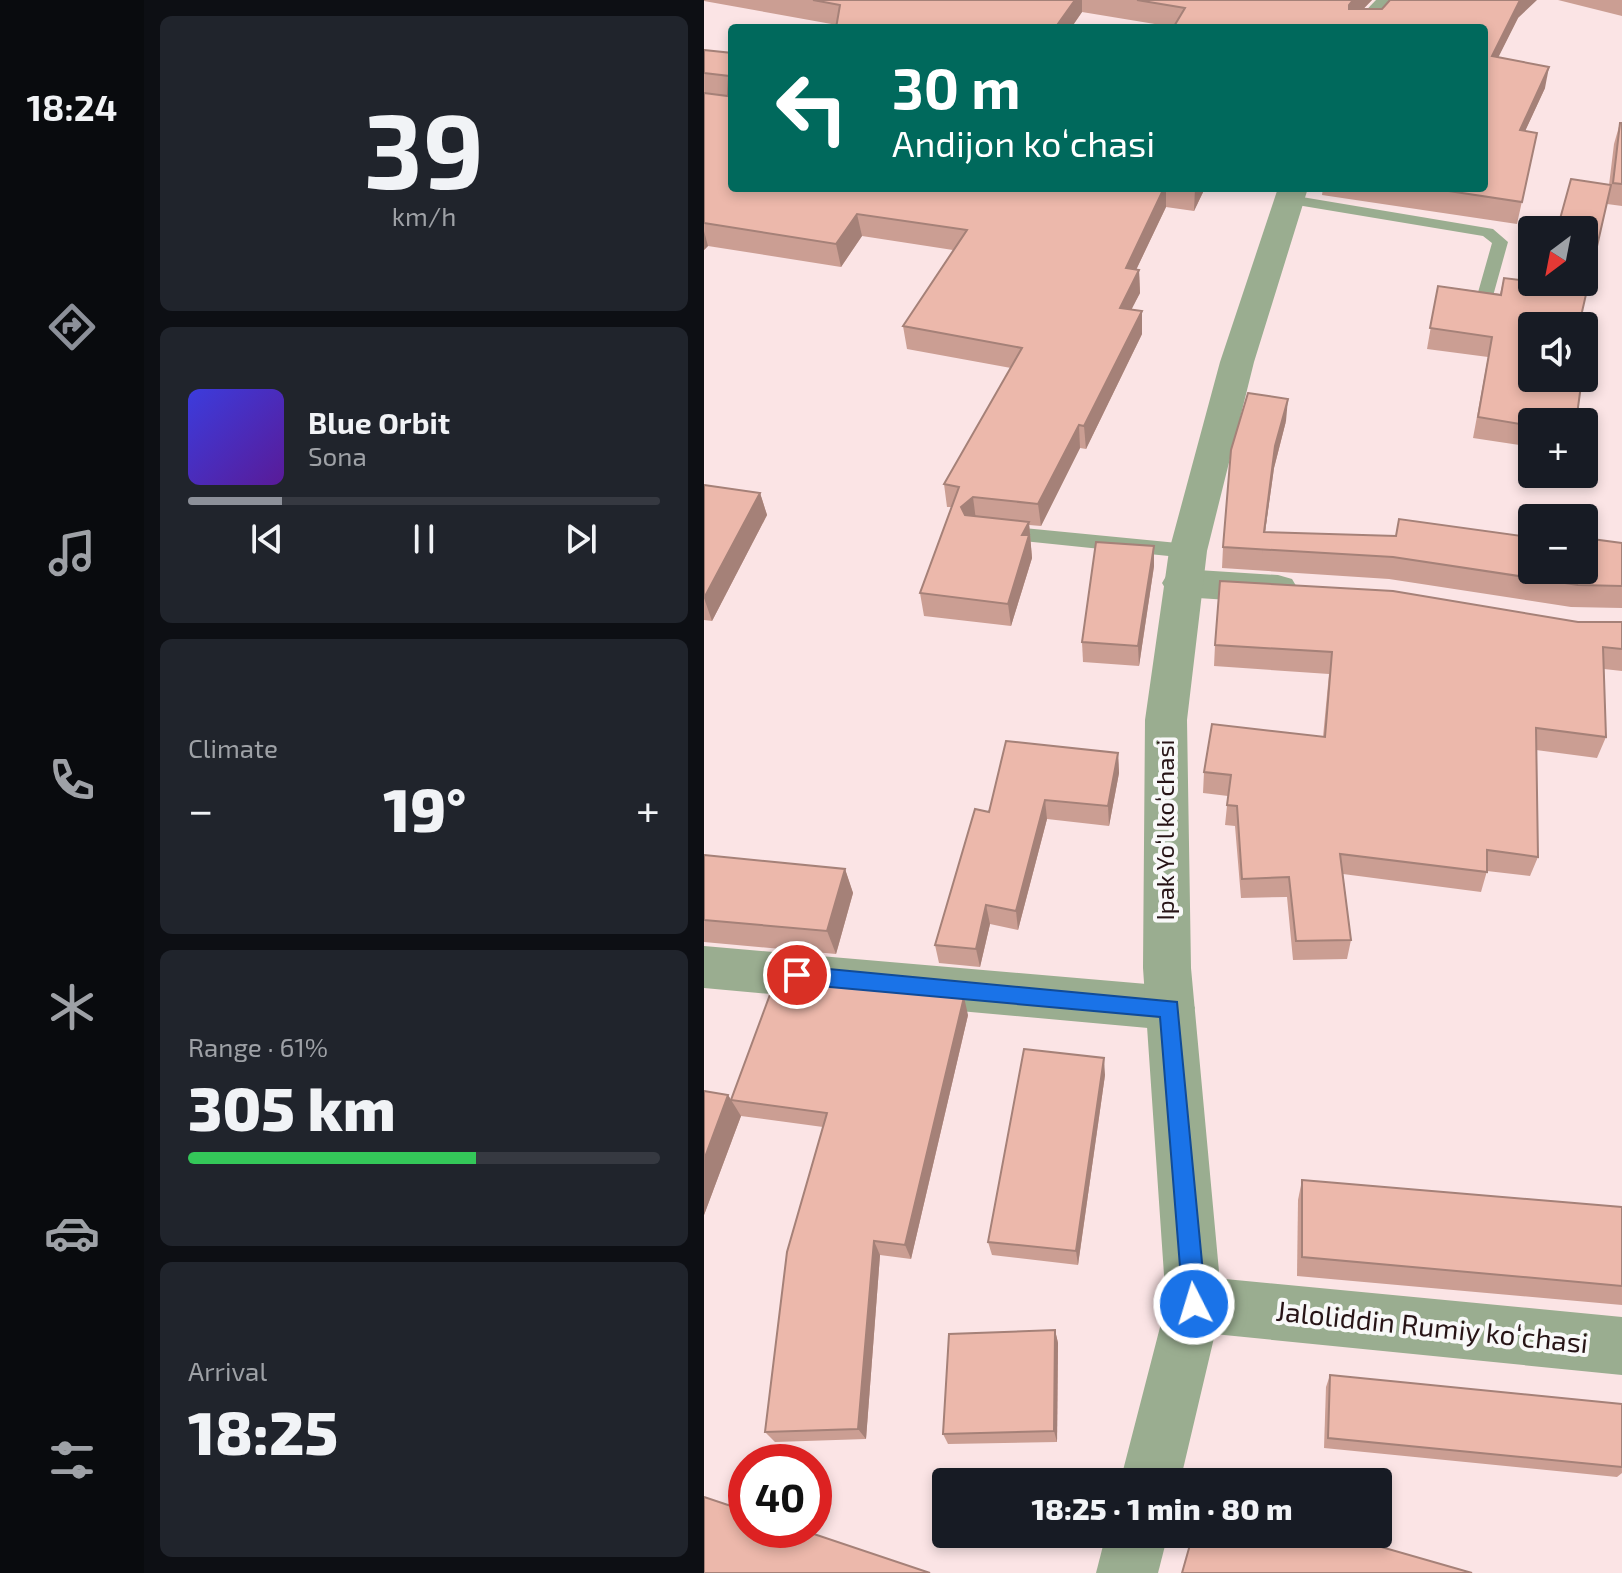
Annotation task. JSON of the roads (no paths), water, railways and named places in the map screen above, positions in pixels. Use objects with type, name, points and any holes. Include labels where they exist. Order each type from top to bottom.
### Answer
[{"type":"street","points":[[1366,24],[1391,0]]},
{"type":"street","name":"Ipak Yoʻl koʻchasi","points":[[1153,1468],[1194,1304],[1167,968],[1166,720],[1185,567],[1237,362],[1292,194]]},
{"type":"street","points":[[1185,567],[1309,591]]},
{"type":"street","points":[[704,967],[1170,1008]]},
{"type":"street","name":"Jaloliddin Rumiy koʻchasi","points":[[1194,1304],[1622,1346]]},
{"type":"street","points":[[1127,1573],[1133,1548]]},
{"type":"lane","points":[[1292,194],[1488,232],[1500,242],[1485,296]]},
{"type":"lane","points":[[976,530],[1185,567]]}]
